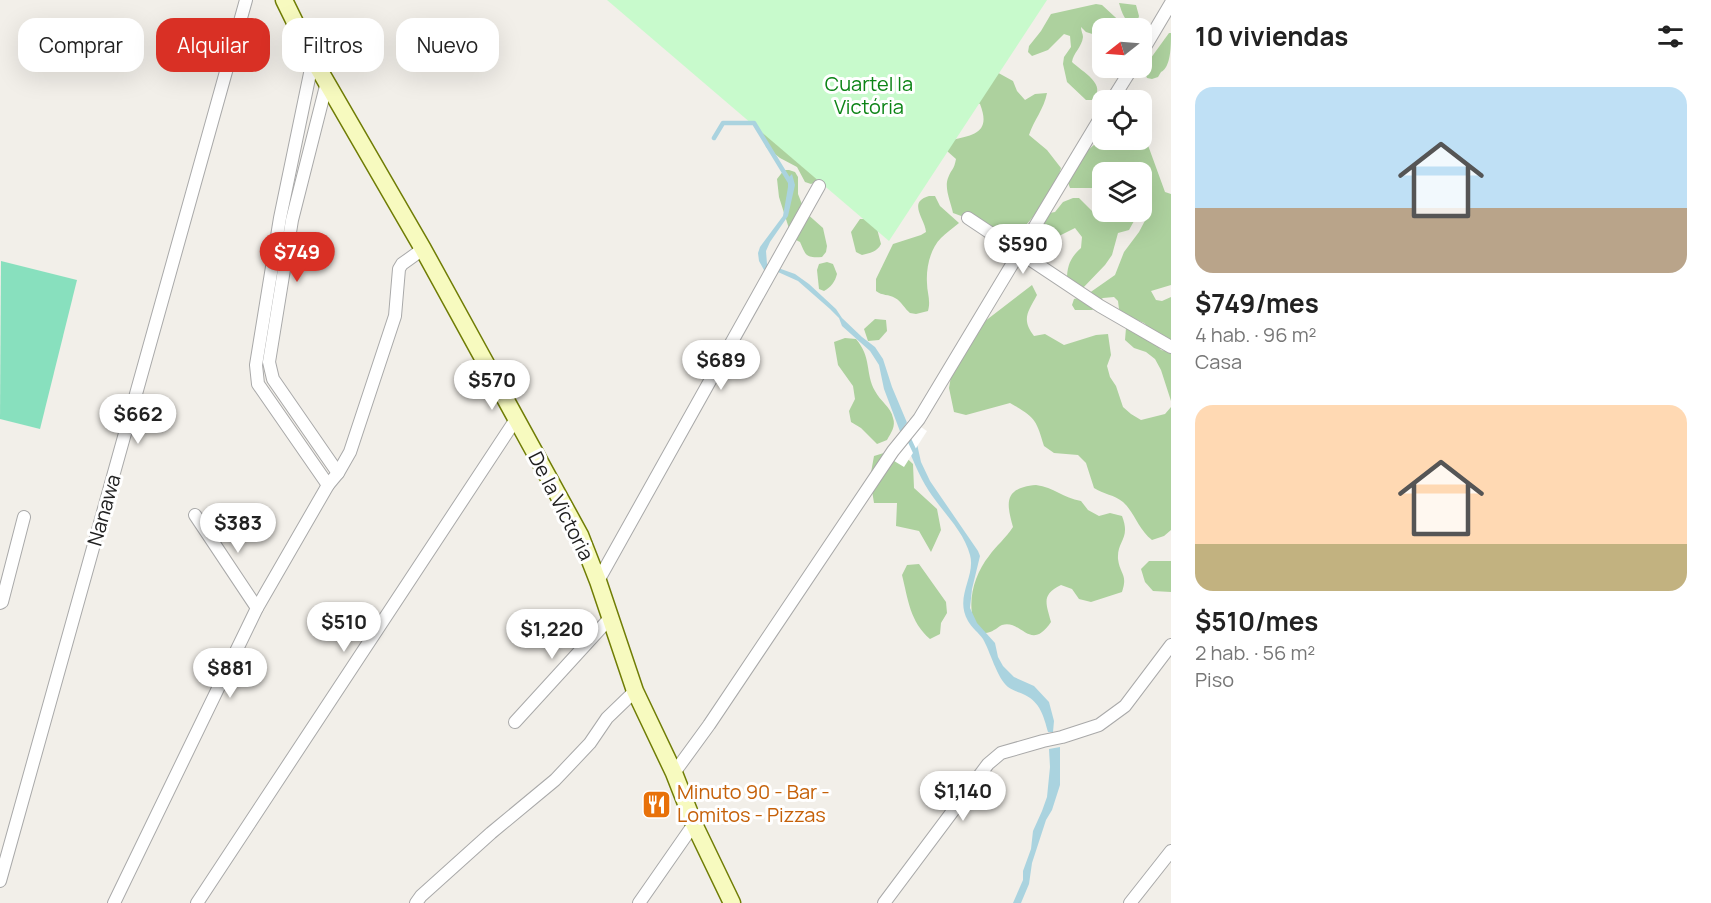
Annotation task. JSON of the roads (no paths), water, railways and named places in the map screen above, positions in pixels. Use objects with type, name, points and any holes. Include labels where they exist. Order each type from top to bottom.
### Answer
[{"type":"main road","name":"De la Victoria","points":[[284,0],[293,18]]},
{"type":"main road","name":"De la Victoria","points":[[321,72],[423,249],[580,535],[635,691],[732,903]]},
{"type":"street","name":"Nanawa","points":[[0,881],[246,0]]},
{"type":"street","points":[[1152,34],[1171,3]]},
{"type":"street","points":[[310,72],[280,218],[256,365],[258,384],[328,485]]},
{"type":"street","points":[[327,82],[292,220],[269,362],[273,379],[338,473]]},
{"type":"street","points":[[674,773],[710,725],[893,452],[919,419],[1092,133]]},
{"type":"street","points":[[598,581],[819,186]]},
{"type":"street","points":[[968,218],[1100,306],[1171,347]]},
{"type":"street","points":[[114,903],[257,608],[328,485],[350,452],[395,316],[399,269],[402,264],[423,249]]},
{"type":"street","points":[[258,384],[273,379]]},
{"type":"street","points":[[197,903],[516,419]]},
{"type":"street","points":[[195,515],[257,608]]},
{"type":"street","points":[[0,603],[24,517]]},
{"type":"street","points":[[515,722],[610,618]]},
{"type":"street","points":[[884,903],[987,764],[1001,753],[1099,725],[1125,706],[1171,645]]},
{"type":"street","points":[[416,903],[490,833],[555,780],[590,743],[607,718],[635,691]]},
{"type":"street","points":[[639,903],[694,824]]},
{"type":"street","points":[[1130,903],[1171,851]]},
{"type":"water","points":[[792,174],[795,185],[788,216],[766,251],[767,264],[795,274],[809,284],[836,309],[842,318],[875,347],[883,359],[908,425],[901,434],[884,389],[879,365],[870,351],[842,326],[839,318],[830,309],[798,281],[778,272],[770,273],[764,270],[759,261],[760,247],[783,216],[788,178]]},
{"type":"water","points":[[917,444],[921,462],[930,481],[980,556],[970,608],[977,623],[995,643],[1003,666],[1014,677],[1034,686],[1049,702],[1054,721],[1053,732],[1048,732],[1038,706],[1030,698],[1004,683],[983,639],[968,621],[963,604],[971,563],[968,548],[918,472],[910,453]]},
{"type":"water","points":[[1060,747],[1060,785],[1032,863],[1029,884],[1021,903],[1013,903],[1023,880],[1033,831],[1047,797],[1049,749]]},
{"type":"waterway","points":[[714,138],[723,123],[754,123],[790,182]]},
{"type":"waterway","points":[[907,435],[915,452]]},
{"type":"place","name":"Minuto 90 - Bar - Lomitos - Pizzas","points":[[656,804]]},
{"type":"park label","name":"Cuartel la Victória","points":[[869,96]]}]
